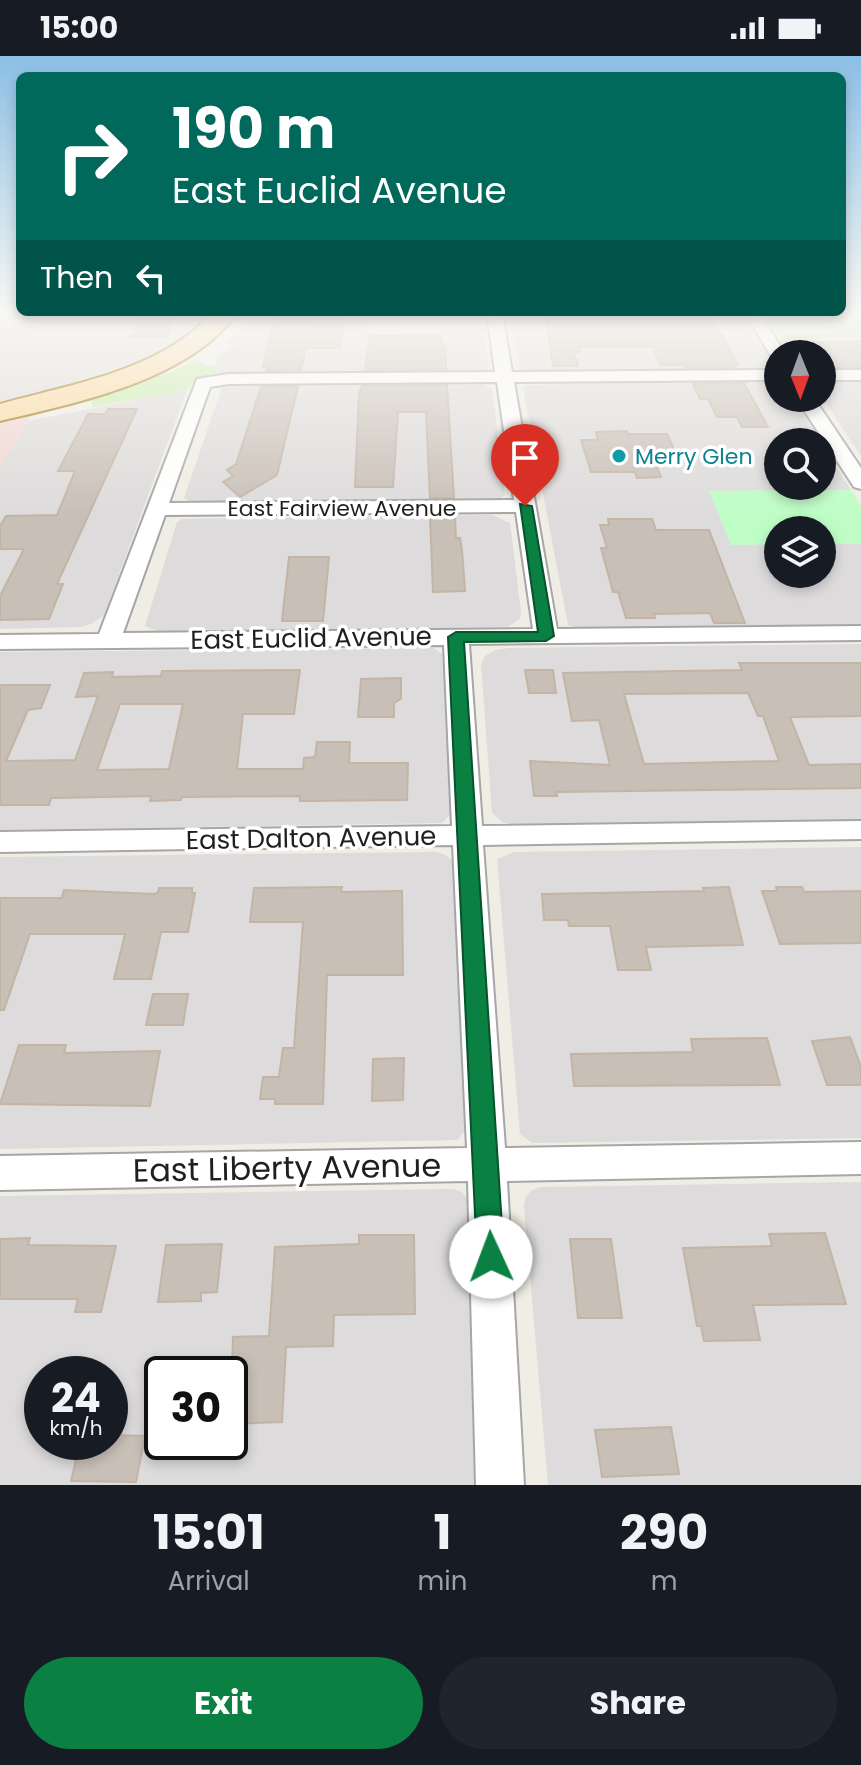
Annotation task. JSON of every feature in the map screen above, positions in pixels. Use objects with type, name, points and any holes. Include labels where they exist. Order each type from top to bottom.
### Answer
[{"type":"main road","points":[[0,413],[107,380]]},
{"type":"street","points":[[109,640],[160,509],[203,383],[224,380]]},
{"type":"street","points":[[504,380],[546,636]]},
{"type":"street","points":[[814,412],[861,483]]},
{"type":"street","name":"East Fairview Avenue","points":[[160,509],[525,506]]},
{"type":"street","name":"East Euclid Avenue","points":[[0,642],[861,633]]},
{"type":"street","points":[[456,637],[487,1165],[500,1485]]},
{"type":"street","name":"East Dalton Avenue","points":[[0,842],[861,830]]},
{"type":"street","name":"East Liberty Avenue","points":[[0,1173],[861,1158]]},
{"type":"shaded area","points":[[0,380],[81,380],[0,406]]},
{"type":"shaded area","points":[[764,380],[764,412],[802,412],[812,428],[764,428],[764,491],[709,491],[731,545],[764,544],[764,588],[836,588],[836,544],[861,544],[861,627],[582,630],[568,625],[523,388],[526,385]]},
{"type":"shaded area","points":[[836,380],[861,380],[861,456],[832,412],[836,412]]},
{"type":"shaded area","points":[[476,382],[492,388],[505,495],[501,498],[192,503],[184,498],[222,387],[239,384]]},
{"type":"shaded area","points":[[187,390],[104,615],[81,627],[0,629],[0,466],[28,421]]},
{"type":"shaded area","points":[[32,414],[28,421],[0,466],[0,423]]},
{"type":"shaded area","points":[[836,466],[851,490],[836,490]]},
{"type":"shaded area","points":[[492,515],[510,523],[521,612],[520,619],[507,627],[160,632],[145,626],[177,522],[183,519]]},
{"type":"shaded area","points":[[861,644],[861,820],[513,824],[503,823],[492,813],[481,664],[485,656],[495,650]]},
{"type":"shaded area","points":[[434,648],[445,656],[452,813],[442,823],[0,830],[0,652]]},
{"type":"shaded area","points":[[861,847],[861,1138],[532,1143],[520,1134],[497,859],[514,852]]},
{"type":"shaded area","points":[[436,852],[454,862],[466,1130],[457,1140],[0,1149],[0,857]]},
{"type":"shaded area","points":[[861,1182],[861,1485],[548,1485],[524,1206],[526,1196],[532,1190],[540,1187]]},
{"type":"shaded area","points":[[453,1189],[462,1192],[470,1201],[481,1485],[0,1485],[0,1196]]},
{"type":"green space","points":[[146,380],[201,380],[187,390],[93,407],[92,401],[81,399]]},
{"type":"green space","points":[[836,490],[851,490],[861,506],[861,544],[836,544],[836,516],[764,516],[764,544],[731,545],[709,491],[764,491],[764,500],[836,500]]},
{"type":"building","points":[[744,383],[768,427],[742,427],[737,417],[717,417],[708,399],[700,399],[693,384]]},
{"type":"building","points":[[447,385],[454,498],[430,498],[426,412],[398,412],[393,487],[355,487],[359,393],[362,386]]},
{"type":"building","points":[[298,386],[277,475],[240,497],[223,482],[233,476],[227,470],[236,464],[261,387]]},
{"type":"building","points":[[108,409],[137,409],[57,584],[63,584],[49,619],[0,620],[0,596],[24,549],[0,549],[0,526],[6,516],[57,515],[75,471],[58,471],[88,414],[105,414]]},
{"type":"building","name":"Merry Glen","points":[[627,431],[628,434],[667,434],[678,458],[654,459],[661,477],[637,478],[635,472],[591,472],[581,440],[598,440],[596,432]]},
{"type":"building","points":[[430,516],[455,516],[456,538],[460,538],[462,550],[465,591],[433,592]]},
{"type":"building","points":[[608,519],[652,519],[656,530],[709,530],[745,623],[714,623],[710,613],[626,618],[618,592],[613,592],[601,548],[607,548],[600,525],[609,525]]},
{"type":"building","points":[[289,557],[329,557],[323,621],[282,621]]},
{"type":"building","points":[[739,663],[861,663],[861,716],[790,717],[809,765],[861,764],[861,788],[556,792],[557,796],[534,796],[530,761],[610,765],[599,720],[572,721],[563,673],[742,670]],"holes":[[[748,693],[758,716],[763,716],[779,761],[644,764],[624,694]]]},
{"type":"building","points":[[300,670],[294,714],[243,714],[237,769],[303,769],[304,758],[315,757],[317,742],[350,742],[349,763],[408,763],[407,800],[300,801],[300,796],[182,797],[181,800],[150,801],[151,796],[51,798],[49,805],[0,805],[0,685],[50,685],[41,708],[28,710],[6,761],[75,760],[98,696],[76,697],[84,673],[113,672],[112,677],[161,676],[162,671]],"holes":[[[120,704],[183,704],[169,769],[97,770]]]},
{"type":"building","points":[[525,670],[553,670],[556,693],[529,693]]},
{"type":"building","points":[[401,678],[401,699],[394,703],[394,717],[358,717],[361,679]]},
{"type":"building","points":[[342,887],[341,892],[402,891],[403,975],[327,975],[323,1104],[275,1104],[275,1099],[260,1099],[263,1077],[279,1077],[283,1048],[294,1048],[303,922],[250,922],[254,888]]},
{"type":"building","points":[[729,887],[743,945],[646,947],[651,970],[618,970],[610,926],[569,926],[568,920],[544,920],[542,894],[704,891],[703,888]]},
{"type":"building","points":[[776,887],[802,887],[804,892],[861,891],[861,943],[780,944],[762,891],[777,891]]},
{"type":"building","points":[[159,888],[192,888],[192,893],[195,893],[188,932],[161,932],[151,979],[114,979],[125,934],[30,934],[4,1010],[0,1010],[0,898],[62,898],[64,890],[153,894],[158,893]]},
{"type":"building","points":[[153,994],[188,994],[183,1025],[146,1025]]},
{"type":"building","points":[[850,1037],[861,1067],[861,1085],[827,1085],[812,1041]]},
{"type":"building","points":[[767,1038],[780,1085],[574,1086],[571,1054],[693,1052],[691,1039]]},
{"type":"building","points":[[19,1045],[66,1045],[64,1053],[160,1051],[150,1106],[0,1104]]},
{"type":"building","points":[[404,1058],[403,1100],[372,1101],[373,1059]]},
{"type":"building","points":[[825,1233],[846,1304],[753,1305],[760,1340],[704,1341],[701,1326],[697,1326],[683,1248],[772,1246],[769,1234]]},
{"type":"building","points":[[359,1235],[414,1235],[415,1314],[334,1315],[333,1346],[286,1347],[282,1422],[248,1423],[248,1356],[232,1356],[233,1337],[269,1336],[275,1247],[359,1244]]},
{"type":"building","points":[[30,1238],[28,1245],[116,1246],[101,1312],[75,1312],[78,1299],[0,1299],[0,1239]]},
{"type":"building","points":[[570,1239],[611,1239],[622,1318],[578,1318]]},
{"type":"building","points":[[222,1244],[217,1292],[201,1293],[201,1301],[158,1302],[166,1245]]},
{"type":"building","points":[[671,1427],[679,1474],[602,1477],[595,1430]]},
{"type":"building","points":[[128,1436],[144,1436],[136,1482],[71,1481],[76,1460],[128,1460]]},
{"type":"place","name":"Merry Glen","points":[[619,456]]},
{"type":"route","points":[[491,1257],[456,637],[546,636],[525,506]]}]
